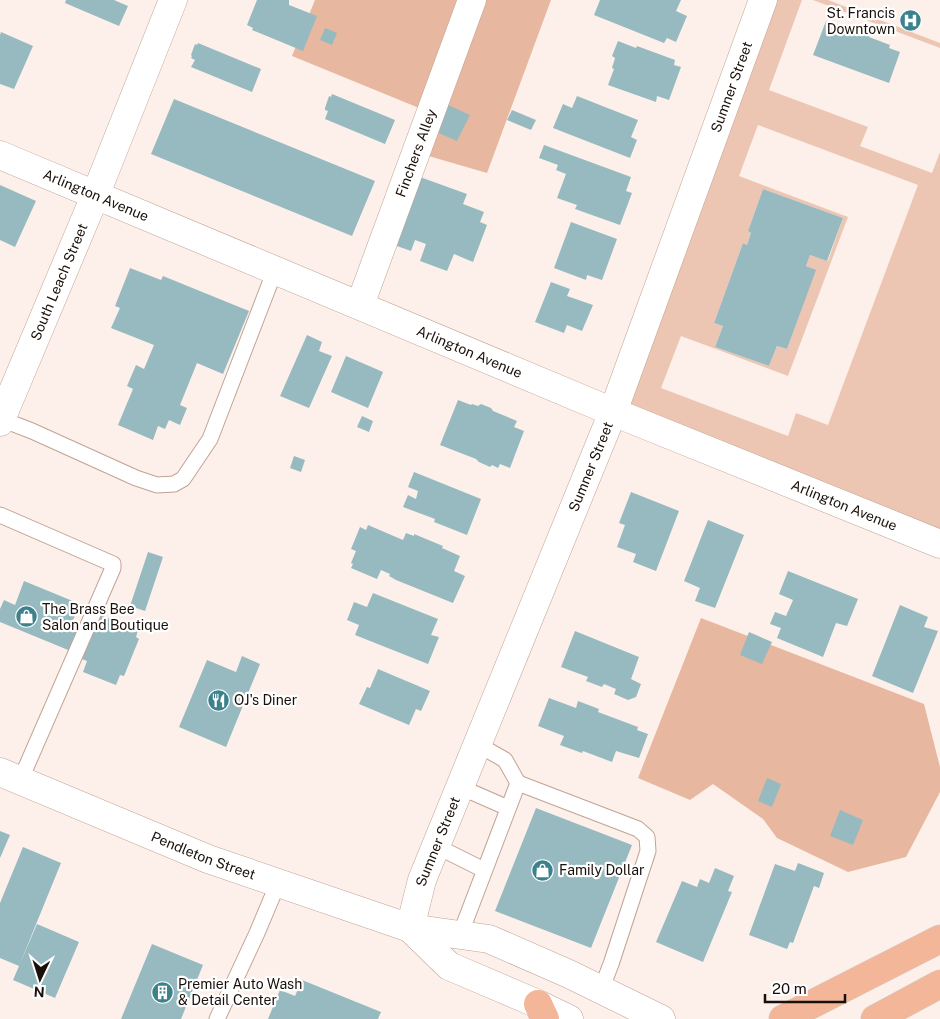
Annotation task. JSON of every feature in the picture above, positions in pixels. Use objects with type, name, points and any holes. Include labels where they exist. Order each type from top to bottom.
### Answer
[{"type":"highway","points":[[783,1019],[940,940]]},
{"type":"highway","points":[[875,1019],[940,984]]},
{"type":"street","name":"South Leach Street","points":[[1,421],[95,196],[173,0]]},
{"type":"street","name":"Finchers Alley","points":[[360,305],[472,0]]},
{"type":"street","name":"Sumner Street","points":[[410,928],[422,880],[613,412],[763,0]]},
{"type":"street","name":"Arlington Avenue","points":[[0,156],[613,412],[940,544]]},
{"type":"street","name":"Pendleton Street","points":[[10,777],[208,858],[410,928],[489,939],[662,1019]]},
{"type":"street","name":"Pendleton Street","points":[[410,928],[449,966],[541,1011],[569,1019]]},
{"type":"lane","points":[[1,421],[32,431],[136,478],[157,484],[174,484],[183,479],[210,439],[275,270]]},
{"type":"lane","points":[[0,515],[113,564],[113,568],[10,777]]},
{"type":"lane","points":[[476,744],[505,760],[518,783],[638,828],[647,837],[648,851],[601,990]]},
{"type":"lane","points":[[460,934],[518,783]]},
{"type":"lane","points":[[460,787],[508,808]]},
{"type":"lane","points":[[436,846],[484,870]]},
{"type":"lane","points":[[217,1019],[257,933],[278,882]]},
{"type":"shaded area","points":[[315,0],[551,0],[487,173],[408,150],[424,110],[292,56]]},
{"type":"shaded area","points":[[765,0],[802,0],[769,90],[868,127],[860,146],[932,173],[940,152],[940,543],[605,402]],"holes":[[[758,125],[918,185],[828,425],[796,413],[788,436],[661,388],[681,336],[788,376],[848,217],[739,176]],[[763,189],[843,218],[828,261],[810,255],[806,266],[815,270],[787,349],[777,346],[769,366],[715,347],[723,326],[714,323],[743,243],[747,245],[751,233],[748,231]]]},
{"type":"shaded area","points":[[813,0],[828,0],[940,43],[940,48]]},
{"type":"shaded area","points":[[701,618],[924,704],[940,767],[940,792],[906,857],[848,872],[777,838],[763,819],[713,784],[690,800],[638,778]]},
{"type":"building","points":[[66,0],[114,0],[128,6],[119,26],[65,3]]},
{"type":"building","points":[[257,0],[289,0],[289,5],[317,16],[303,51],[252,30],[253,28],[247,25]]},
{"type":"building","points":[[600,0],[681,0],[676,11],[687,16],[676,42],[667,38],[664,43],[594,15]]},
{"type":"building","points":[[826,21],[870,35],[869,37],[890,45],[889,48],[900,52],[889,83],[813,55]]},
{"type":"building","points":[[325,28],[337,33],[332,45],[320,40]]},
{"type":"building","points":[[1,32],[33,46],[14,89],[0,84]]},
{"type":"building","points":[[618,41],[675,60],[674,65],[681,67],[669,100],[657,96],[656,102],[608,85],[614,69],[612,68],[615,58],[612,56]]},
{"type":"building","points":[[198,43],[261,69],[252,92],[191,67],[195,60],[191,58],[191,55],[195,44],[197,45]]},
{"type":"building","points":[[332,94],[395,120],[385,144],[325,119],[328,111],[325,108],[329,96],[331,97]]},
{"type":"building","points":[[577,96],[638,120],[631,137],[637,140],[630,158],[553,128],[563,104],[572,108]]},
{"type":"building","points":[[174,99],[375,181],[352,236],[151,154]]},
{"type":"building","points":[[444,103],[470,115],[457,141],[432,130]]},
{"type":"building","points":[[512,110],[536,120],[531,130],[507,120]]},
{"type":"building","points":[[544,145],[631,177],[626,191],[632,193],[620,225],[575,209],[577,205],[557,198],[566,174],[556,170],[558,165],[539,158]]},
{"type":"building","points":[[420,177],[467,194],[463,204],[484,212],[480,222],[487,225],[473,262],[454,254],[447,271],[420,261],[426,244],[415,240],[411,251],[394,245]]},
{"type":"building","points":[[0,185],[36,201],[15,247],[0,240]]},
{"type":"building","points":[[763,189],[843,218],[827,261],[810,255],[806,266],[816,270],[787,349],[777,346],[769,366],[715,347],[723,326],[714,323],[743,243],[747,245],[751,233],[748,231]]},
{"type":"building","points":[[571,222],[617,239],[602,280],[587,275],[586,280],[554,268]]},
{"type":"building","points":[[130,268],[161,280],[163,276],[249,311],[223,374],[197,363],[180,405],[187,408],[180,425],[169,420],[165,429],[158,426],[153,440],[118,425],[133,389],[127,386],[136,365],[144,369],[154,345],[111,328],[120,308],[115,306]]},
{"type":"building","points":[[551,282],[570,289],[567,296],[593,305],[582,331],[567,325],[564,333],[535,322]]},
{"type":"building","points":[[307,335],[322,342],[319,351],[332,356],[309,408],[280,396]]},
{"type":"building","points":[[346,356],[383,372],[368,408],[331,392]]},
{"type":"building","points":[[458,400],[471,405],[478,406],[481,404],[517,421],[514,427],[524,431],[510,468],[500,464],[498,468],[492,465],[490,467],[476,459],[440,445]]},
{"type":"building","points":[[362,416],[373,421],[369,432],[357,427]]},
{"type":"building","points":[[294,456],[305,460],[301,472],[290,468]]},
{"type":"building","points":[[414,472],[481,499],[467,535],[434,522],[435,519],[403,507],[408,495],[416,499],[418,491],[408,487]]},
{"type":"building","points":[[631,492],[679,511],[656,571],[633,562],[636,554],[617,547],[625,525],[619,523]]},
{"type":"building","points":[[708,520],[744,535],[715,608],[695,601],[700,588],[684,581]]},
{"type":"building","points":[[368,525],[403,540],[406,533],[414,536],[414,534],[443,546],[442,548],[460,556],[454,571],[465,576],[453,603],[396,580],[389,576],[390,574],[381,570],[377,579],[351,568],[356,551],[351,549],[360,527],[366,530]]},
{"type":"building","points":[[148,552],[163,557],[145,611],[130,606]]},
{"type":"building","points":[[788,571],[858,599],[847,626],[836,623],[823,657],[777,638],[781,628],[770,624],[775,612],[786,616],[793,600],[779,594]]},
{"type":"building","points":[[24,581],[80,604],[70,627],[81,632],[73,652],[0,622],[0,609],[4,600],[15,605]]},
{"type":"building","points":[[373,593],[438,619],[431,635],[439,637],[428,664],[355,635],[359,625],[347,620],[354,602],[367,607]]},
{"type":"building","points":[[900,605],[928,617],[924,627],[938,631],[913,693],[872,676]]},
{"type":"building","points":[[100,615],[138,630],[136,637],[139,639],[124,676],[120,675],[116,685],[83,672],[87,661],[82,659]]},
{"type":"building","points":[[575,631],[639,657],[631,679],[641,684],[636,697],[628,700],[614,694],[616,689],[604,684],[602,687],[586,681],[588,677],[561,667]]},
{"type":"building","points":[[749,632],[772,642],[762,664],[740,655]]},
{"type":"building","name":"OJ's Diner","points":[[242,656],[260,664],[226,747],[179,727],[207,660],[236,672]]},
{"type":"building","points":[[378,669],[430,691],[421,711],[416,709],[409,725],[359,704],[367,687],[370,688]]},
{"type":"building","points":[[549,698],[576,708],[578,701],[599,709],[598,712],[638,727],[637,730],[648,734],[639,758],[616,751],[612,762],[560,745],[564,736],[538,726]]},
{"type":"building","points":[[767,778],[781,784],[772,807],[758,801]]},
{"type":"building","points":[[536,808],[632,845],[591,948],[495,911]]},
{"type":"building","points":[[840,810],[863,820],[853,845],[830,836]]},
{"type":"building","points":[[0,831],[10,835],[0,858]]},
{"type":"building","points":[[23,847],[61,863],[19,966],[0,958],[0,903]]},
{"type":"building","points":[[798,863],[824,873],[819,888],[814,886],[793,943],[790,942],[787,949],[749,935],[775,864],[795,871]]},
{"type":"building","points":[[715,868],[734,876],[728,891],[732,892],[703,962],[656,942],[682,881],[697,887],[700,879],[709,883]]},
{"type":"building","points":[[37,924],[79,942],[55,998],[13,980]]},
{"type":"building","name":"Premier Auto Wash & Detail Center","points":[[152,944],[203,965],[181,1019],[121,1019]]},
{"type":"building","points":[[302,980],[381,1012],[378,1019],[268,1019],[280,990],[295,996]]},
{"type":"place","name":"St. Francis Downtown","points":[[911,21]]},
{"type":"place","name":"The Brass Bee Salon and Boutique","points":[[26,617]]},
{"type":"place","name":"OJ's Diner","points":[[218,700]]},
{"type":"place","name":"Family Dollar","points":[[543,870]]},
{"type":"place","name":"Premier Auto Wash & Detail Center","points":[[162,992]]}]
